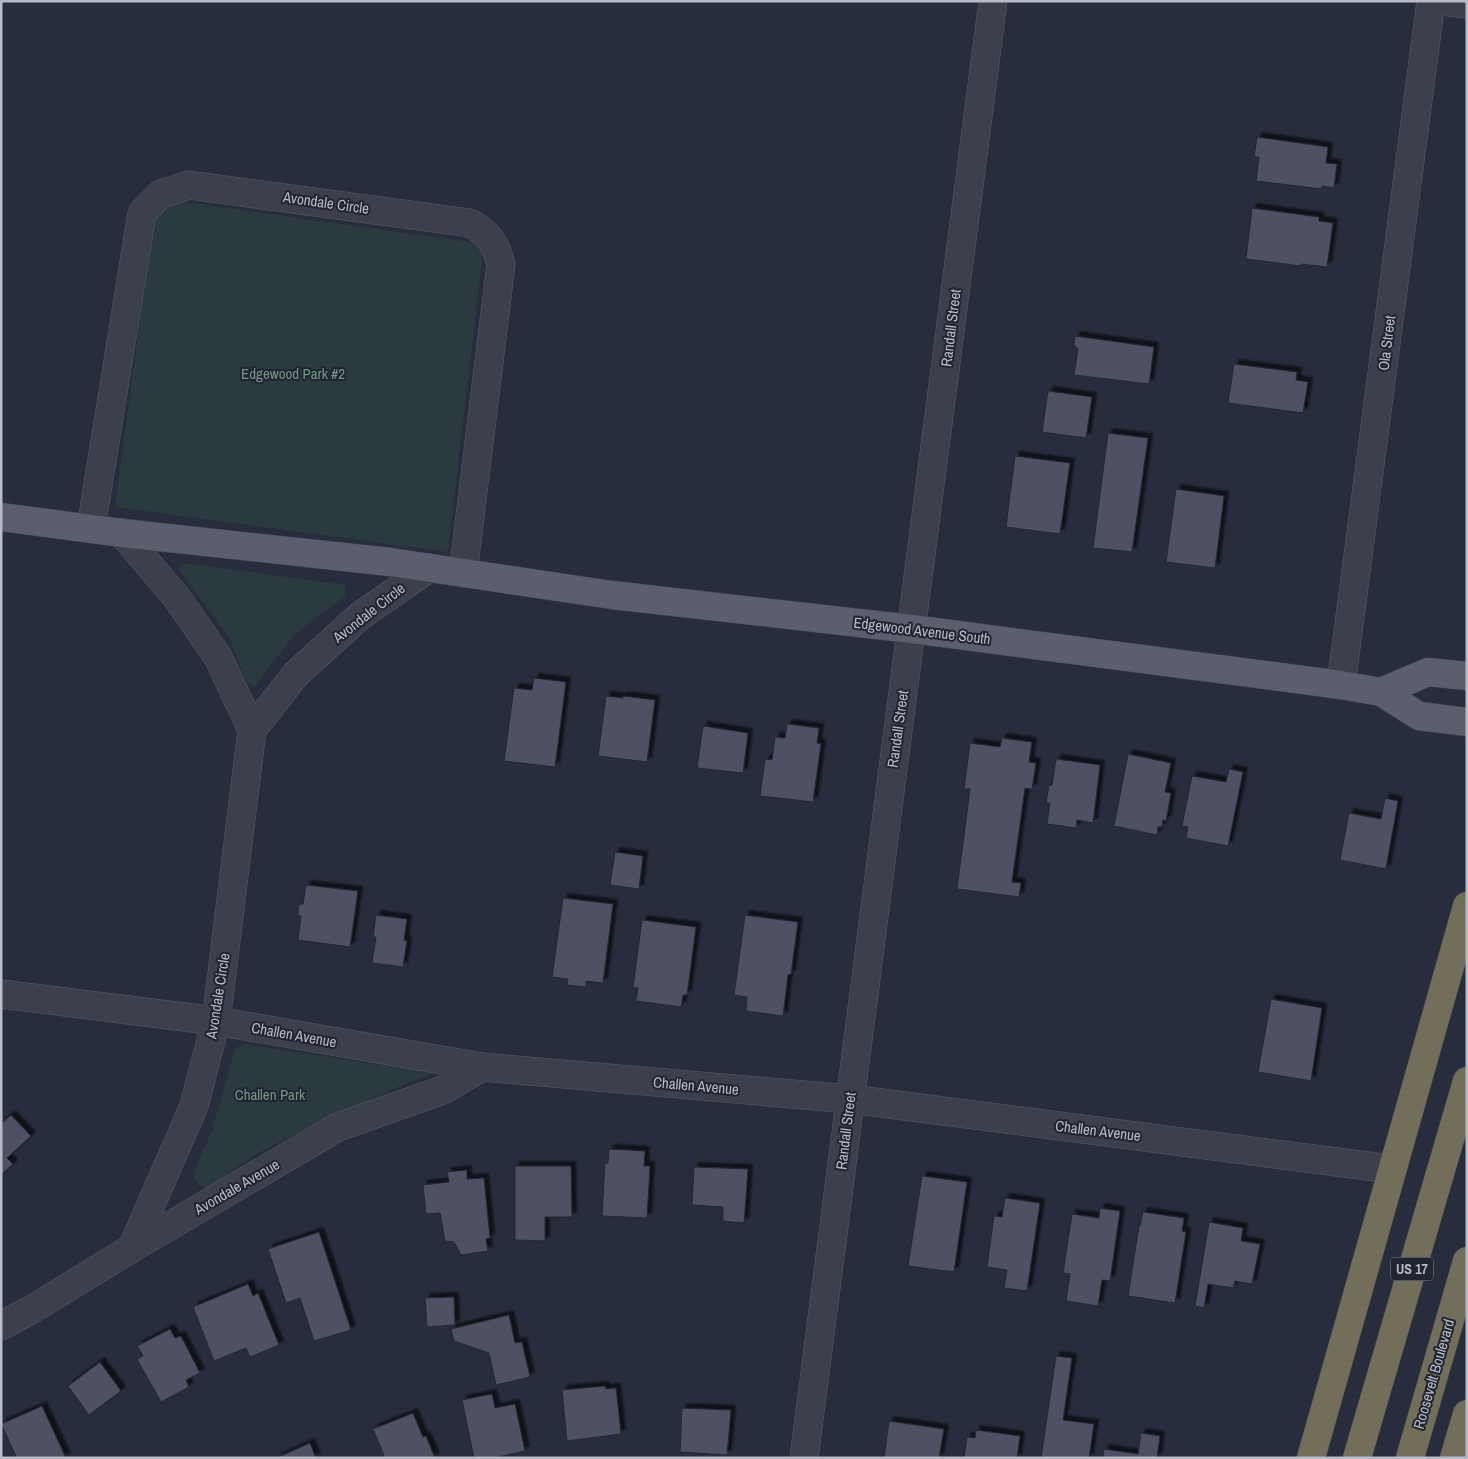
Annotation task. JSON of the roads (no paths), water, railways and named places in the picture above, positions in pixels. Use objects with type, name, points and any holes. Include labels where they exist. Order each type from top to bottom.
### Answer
[{"type":"highway","points":[[1311,1458],[1391,1169],[1467,906]]},
{"type":"highway","name":"US 17","points":[[1357,1458],[1467,1081]]},
{"type":"highway","name":"Roosevelt Boulevard","points":[[1410,1458],[1467,1261]]},
{"type":"highway","points":[[1454,1458],[1467,1414]]},
{"type":"main road","points":[[1,517],[91,528]]},
{"type":"main road","name":"Avondale Circle","points":[[91,528],[462,572]]},
{"type":"main road","name":"Edgewood Avenue South","points":[[462,572],[612,595],[912,629],[1341,685],[1381,692],[1419,716],[1467,722]]},
{"type":"main road","points":[[1381,692],[1428,672],[1467,676]]},
{"type":"street","name":"Randall Street","points":[[804,1458],[855,1049],[912,629],[993,1]]},
{"type":"street","name":"Ola Street","points":[[1341,685],[1431,1]]},
{"type":"street","points":[[1442,1],[1467,4]]},
{"type":"street","name":"Avondale Circle","points":[[91,528],[142,213],[161,194],[189,185],[470,222],[485,232],[497,248],[501,264],[462,572]]},
{"type":"street","points":[[122,533],[176,598],[218,657],[252,730]]},
{"type":"street","name":"Avondale Circle","points":[[132,1248],[194,1106],[216,1021],[252,730],[296,674],[360,616],[429,568]]},
{"type":"street","name":"Challen Avenue","points":[[1,994],[216,1021],[482,1067],[850,1099],[1391,1169]]},
{"type":"street","name":"Avondale Avenue","points":[[1,1326],[338,1127],[443,1090],[482,1067]]},
{"type":"park label","name":"Edgewood Park #2","points":[[293,374]]},
{"type":"park label","name":"Challen Park","points":[[270,1095]]}]
